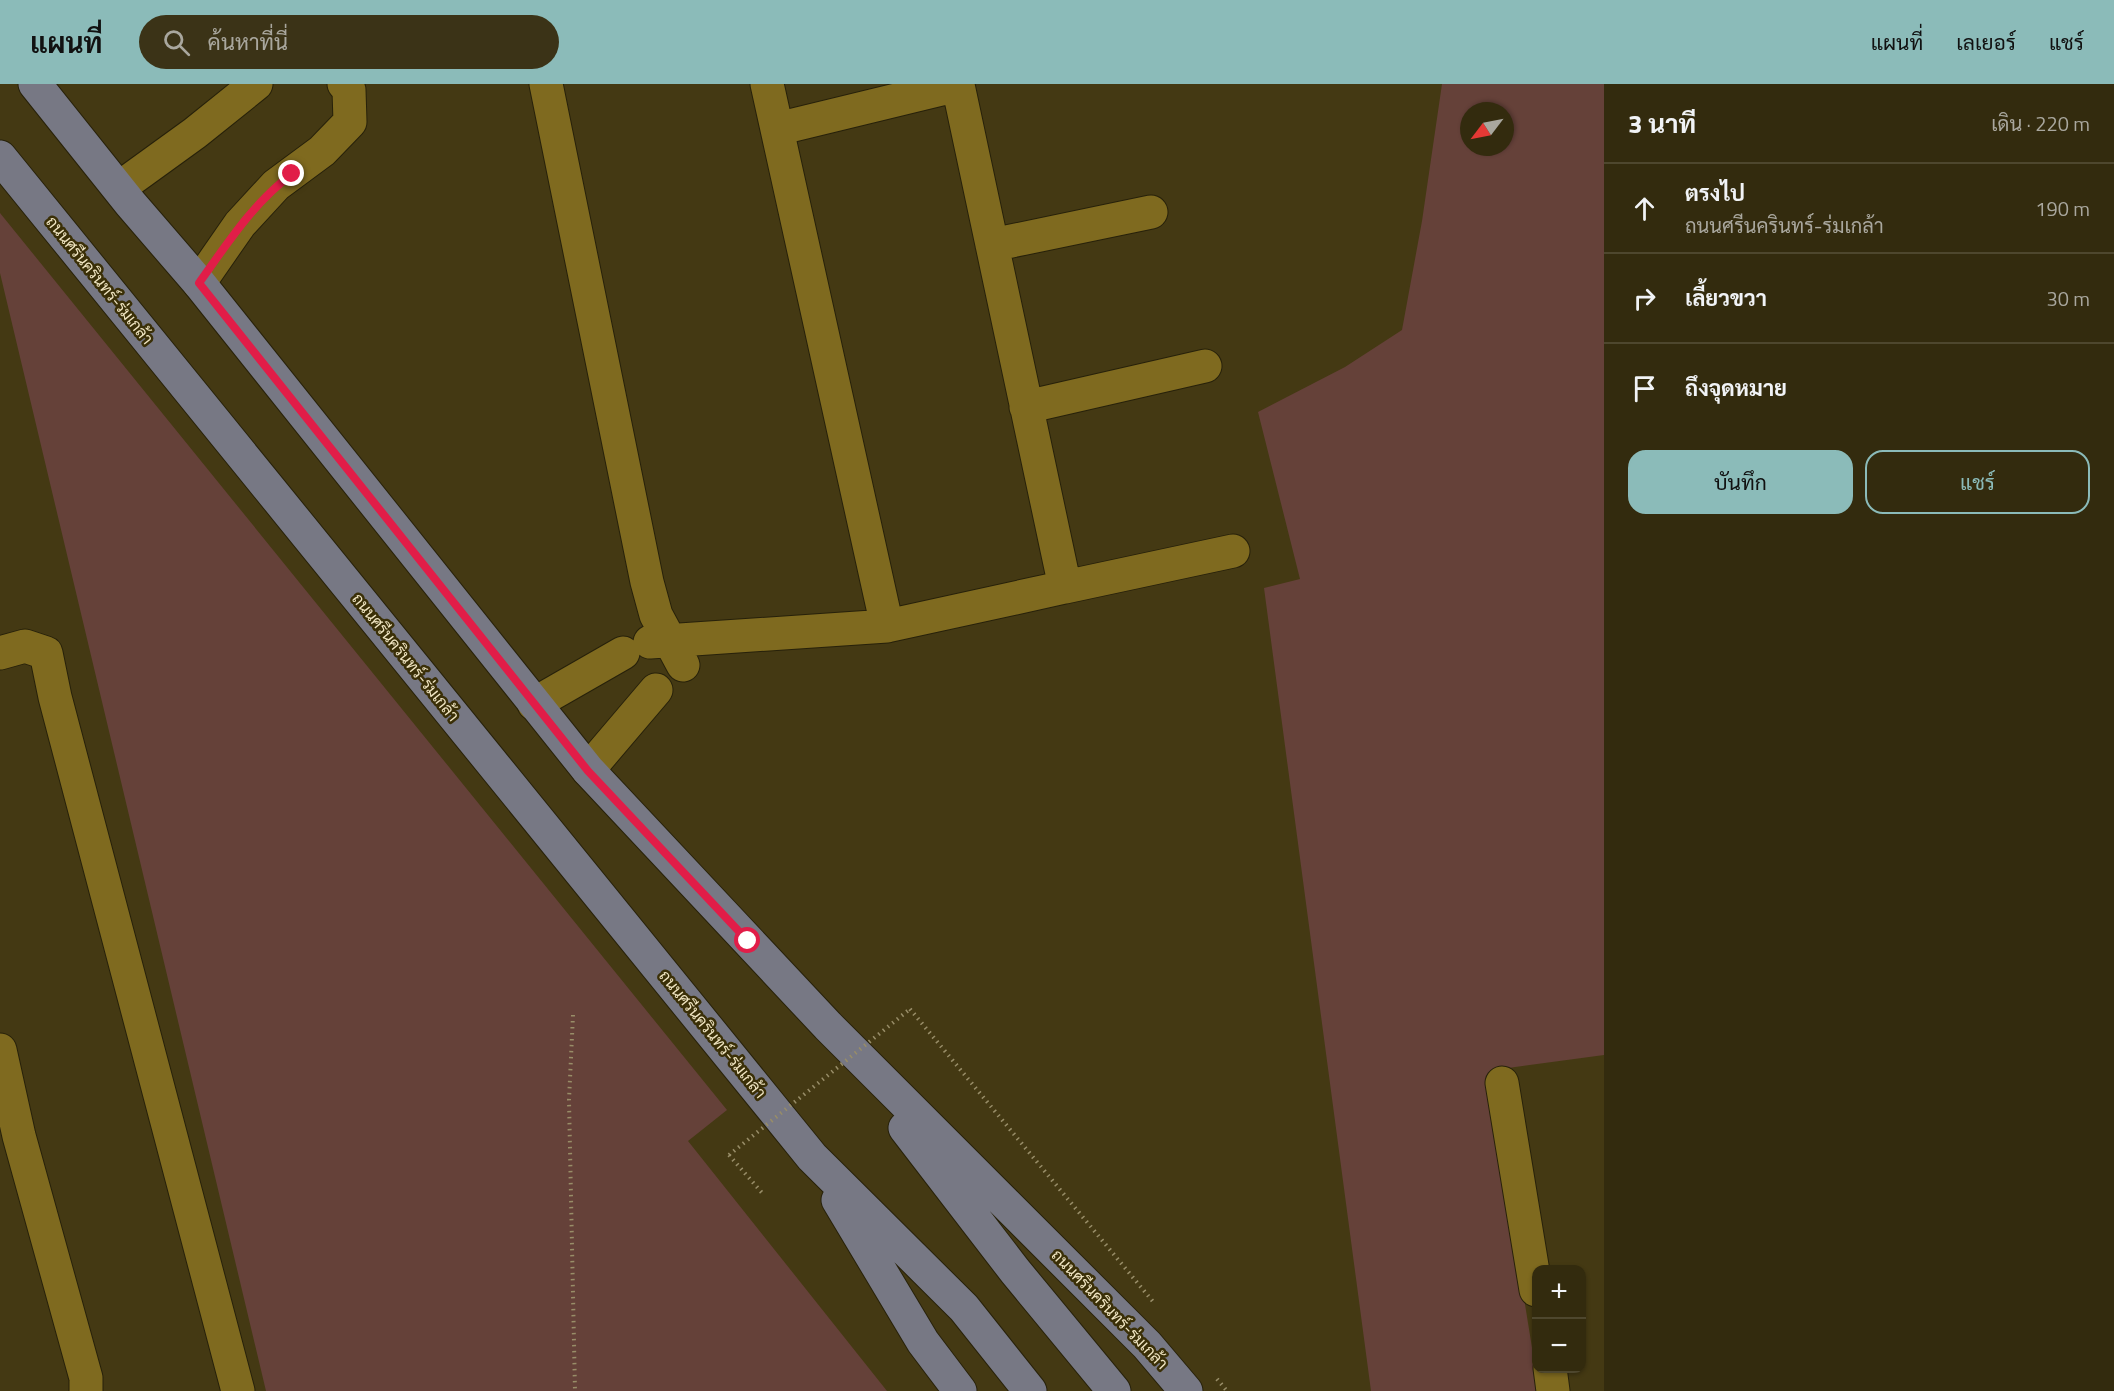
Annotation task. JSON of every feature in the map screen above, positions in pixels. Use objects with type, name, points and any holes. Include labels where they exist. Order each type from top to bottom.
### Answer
[{"type":"main road","name":"ถนนศรีนครินทร์-ร่มเกล้า","points":[[35,84],[199,283],[588,771],[828,1026],[1147,1345],[1199,1382]]},
{"type":"main road","name":"ถนนศรีนครินทร์-ร่มเกล้า","points":[[0,157],[812,1157],[964,1308],[1030,1391]]},
{"type":"main road","name":"ถนนศรีนครินทร์-ร่มเกล้า","points":[[828,1026],[1015,1271],[1114,1391]]},
{"type":"main road","name":"ถนนศรีนครินทร์-ร่มเกล้า","points":[[812,1157],[923,1341],[960,1391]]},
{"type":"street","points":[[119,188],[195,133],[256,84]]},
{"type":"street","points":[[199,283],[240,224],[276,185],[322,151],[350,122],[349,90],[344,84]]},
{"type":"street","points":[[546,84],[647,582],[656,615],[659,661],[588,771]]},
{"type":"street","points":[[767,84],[887,626]]},
{"type":"street","points":[[777,129],[959,84],[1065,587]]},
{"type":"street","points":[[992,245],[1151,212]]},
{"type":"street","points":[[1026,407],[1205,366]]},
{"type":"street","points":[[534,704],[659,661],[707,638],[887,626],[1233,551]]},
{"type":"street","points":[[0,653],[25,646],[46,653],[55,698],[238,1391]]},
{"type":"street","points":[[0,1050],[19,1136],[86,1378],[86,1391]]},
{"type":"street","points":[[1502,1083],[1532,1266]]},
{"type":"street","points":[[1551,1373],[1553,1391]]},
{"type":"path","points":[[763,1194],[729,1155],[910,1009],[1158,1308]]},
{"type":"path","points":[[573,1015],[569,1100],[575,1391]]},
{"type":"path","points":[[1199,1382],[1227,1391]]},
{"type":"shaded area","points":[[1442,84],[1604,84],[1604,1055],[1508,1068],[1488,1076],[1532,1348],[1532,1373],[1536,1373],[1539,1391],[1371,1391],[1264,588],[1300,579],[1258,412],[1345,367],[1402,330],[1422,221]]},
{"type":"shaded area","points":[[0,213],[727,1110],[688,1141],[887,1391],[266,1391],[0,273]]},
{"type":"route","points":[[292,174],[276,185],[240,224],[199,283],[588,771],[748,941]]}]
